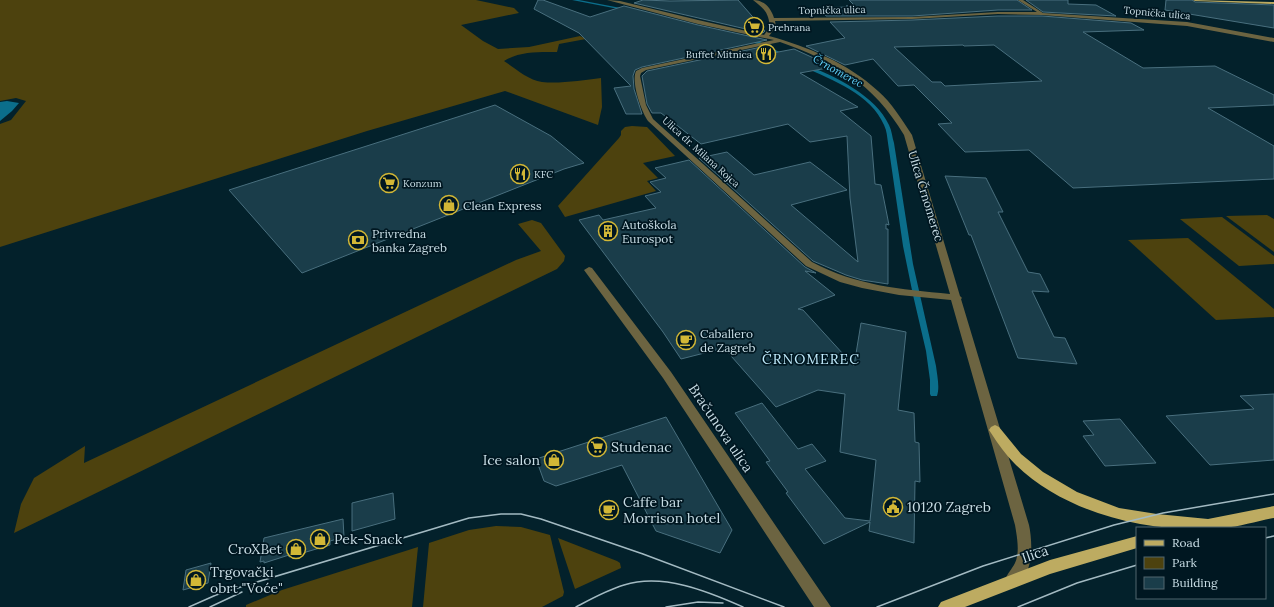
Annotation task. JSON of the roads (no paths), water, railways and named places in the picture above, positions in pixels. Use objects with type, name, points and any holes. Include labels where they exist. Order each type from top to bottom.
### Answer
[{"type":"main road","points":[[1195,0],[1274,3]]},
{"type":"main road","points":[[995,430],[1009,450],[1021,462],[1050,482],[1085,502],[1125,515],[1209,525]]},
{"type":"main road","points":[[1198,527],[1274,512]]},
{"type":"main road","name":"Ilica","points":[[946,607],[1050,566],[1136,542]]},
{"type":"street","name":"Ulica Črnomerec","points":[[609,0],[767,40],[779,41],[820,57],[856,77],[876,92],[896,116],[908,135],[1015,497],[1025,538],[1024,561],[1019,572],[1012,580]]},
{"type":"street","points":[[755,0],[767,7],[772,20],[773,26],[767,40]]},
{"type":"street","points":[[1020,0],[1042,14]]},
{"type":"street","name":"Topnička ulica","points":[[772,20],[912,18],[998,13],[1042,14],[1187,24],[1274,40]]},
{"type":"street","name":"Ulica dr. Milana Rojca","points":[[767,40],[757,46],[644,69],[638,72],[637,76],[643,105],[650,120],[809,264],[825,274],[852,284],[957,298]]},
{"type":"street","name":"Bračunova ulica","points":[[589,270],[667,376],[823,607]]},
{"type":"water","points":[[7,101],[19,103],[0,121],[0,102]]},
{"type":"waterway","name":"Črnomerec","points":[[574,0],[629,10]]},
{"type":"waterway","name":"Črnomerec","points":[[747,40],[759,43],[785,56]]},
{"type":"waterway","name":"Črnomerec","points":[[805,66],[839,82],[860,95],[878,112],[887,127],[891,143],[909,264],[933,366],[934,394]]},
{"type":"tram line","points":[[877,607],[983,566],[1114,525],[1163,513],[1274,494]]},
{"type":"tram line","points":[[189,607],[216,595],[247,585],[469,518],[501,514],[521,514],[541,519],[643,554],[784,607]]},
{"type":"tram line","points":[[1266,538],[1274,536]]},
{"type":"tram line","points":[[1018,607],[1077,583],[1136,565]]},
{"type":"tram line","points":[[576,607],[618,587],[639,582],[654,581],[669,582],[700,590],[743,607]]},
{"type":"tram line","points":[[210,607],[242,592]]},
{"type":"tram line","points":[[666,607],[698,602],[723,603]]},
{"type":"place","name":"Prehrana","points":[[754,27]]},
{"type":"place","name":"Buffet Mitnica","points":[[766,54]]},
{"type":"place","name":"KFC","points":[[520,174]]},
{"type":"place","name":"Konzum","points":[[389,183]]},
{"type":"place","name":"Clean Express","points":[[449,205]]},
{"type":"place","name":"Autoškola Eurospot","points":[[608,231]]},
{"type":"place","name":"Privredna banka Zagreb","points":[[358,240]]},
{"type":"place","name":"Caballero de Zagreb","points":[[686,340]]},
{"type":"place","name":"Studenac","points":[[597,447]]},
{"type":"place","name":"Ice salon","points":[[554,460]]},
{"type":"place","name":"10120 Zagreb","points":[[893,507]]},
{"type":"place","name":"Caffe bar Morrison hotel","points":[[609,510]]},
{"type":"place","name":"Pek-Snack","points":[[320,539]]},
{"type":"place","name":"CroXBet","points":[[296,549]]},
{"type":"place","name":"Trgovački obrt \"Voće\"","points":[[196,580]]},
{"type":"district","name":"ČRNOMEREC","points":[[811,359]]}]
